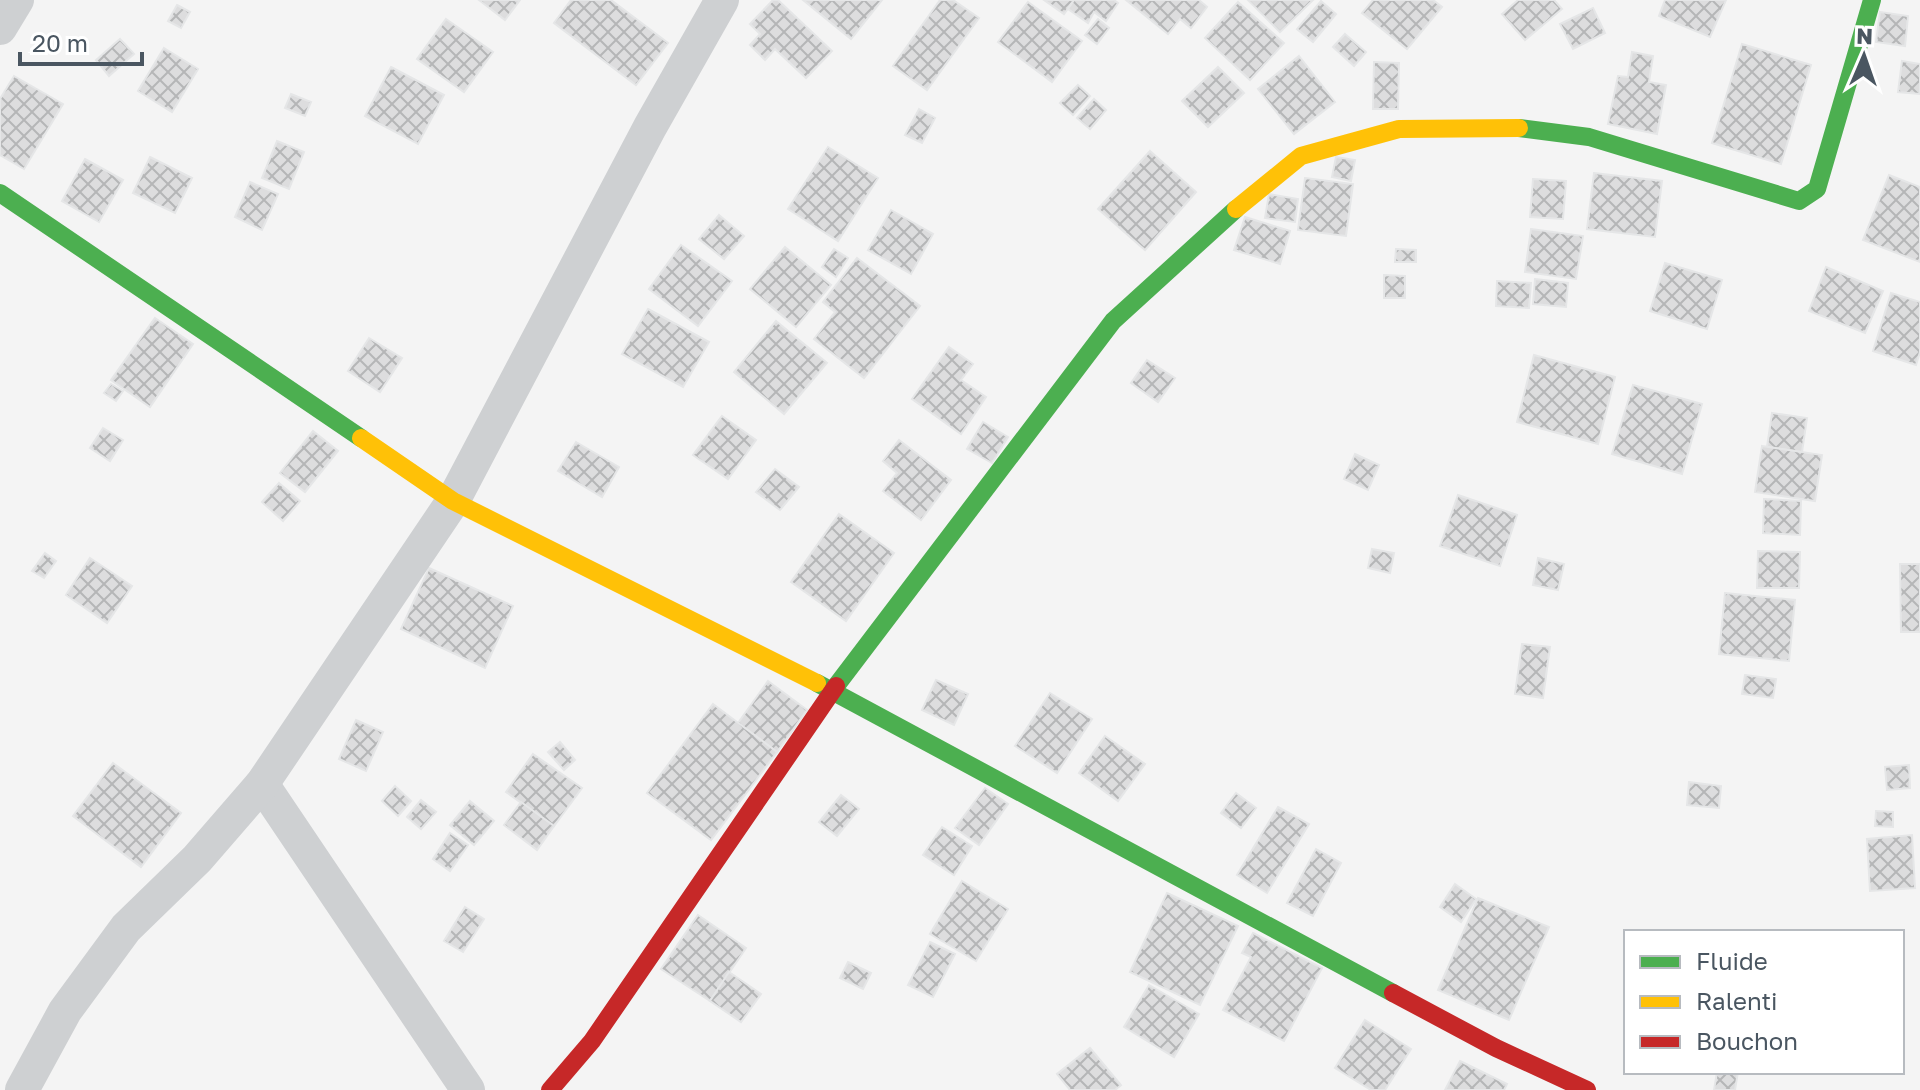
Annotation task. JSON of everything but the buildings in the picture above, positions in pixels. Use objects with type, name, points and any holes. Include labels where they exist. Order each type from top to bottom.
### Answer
[{"type":"street","points":[[0,28],[17,0]]},
{"type":"street","points":[[22,1090],[65,1011],[126,928],[197,859],[262,784],[453,501],[650,127],[722,0]]},
{"type":"street","points":[[550,1090],[592,1041],[832,691],[1113,321],[1194,244],[1301,156],[1399,129],[1505,126],[1589,137],[1799,201],[1817,189],[1872,0]]},
{"type":"street","points":[[0,193],[453,501],[832,691],[1496,1048],[1587,1090]]},
{"type":"street","points":[[262,784],[468,1090]]},
{"type":"traffic: fast","points":[[1519,128],[1589,137],[1799,201],[1817,189],[1872,0]]},
{"type":"traffic: fast","points":[[0,193],[361,438]]},
{"type":"traffic: fast","points":[[836,686],[1113,321],[1236,209]]},
{"type":"traffic: fast","points":[[817,683],[1393,993]]},
{"type":"traffic: slow","points":[[1236,209],[1301,156],[1399,129],[1519,128]]},
{"type":"traffic: slow","points":[[361,438],[453,501],[817,683]]},
{"type":"traffic: jam","points":[[550,1090],[592,1041],[836,686]]},
{"type":"traffic: jam","points":[[1393,993],[1496,1048],[1587,1090]]}]
